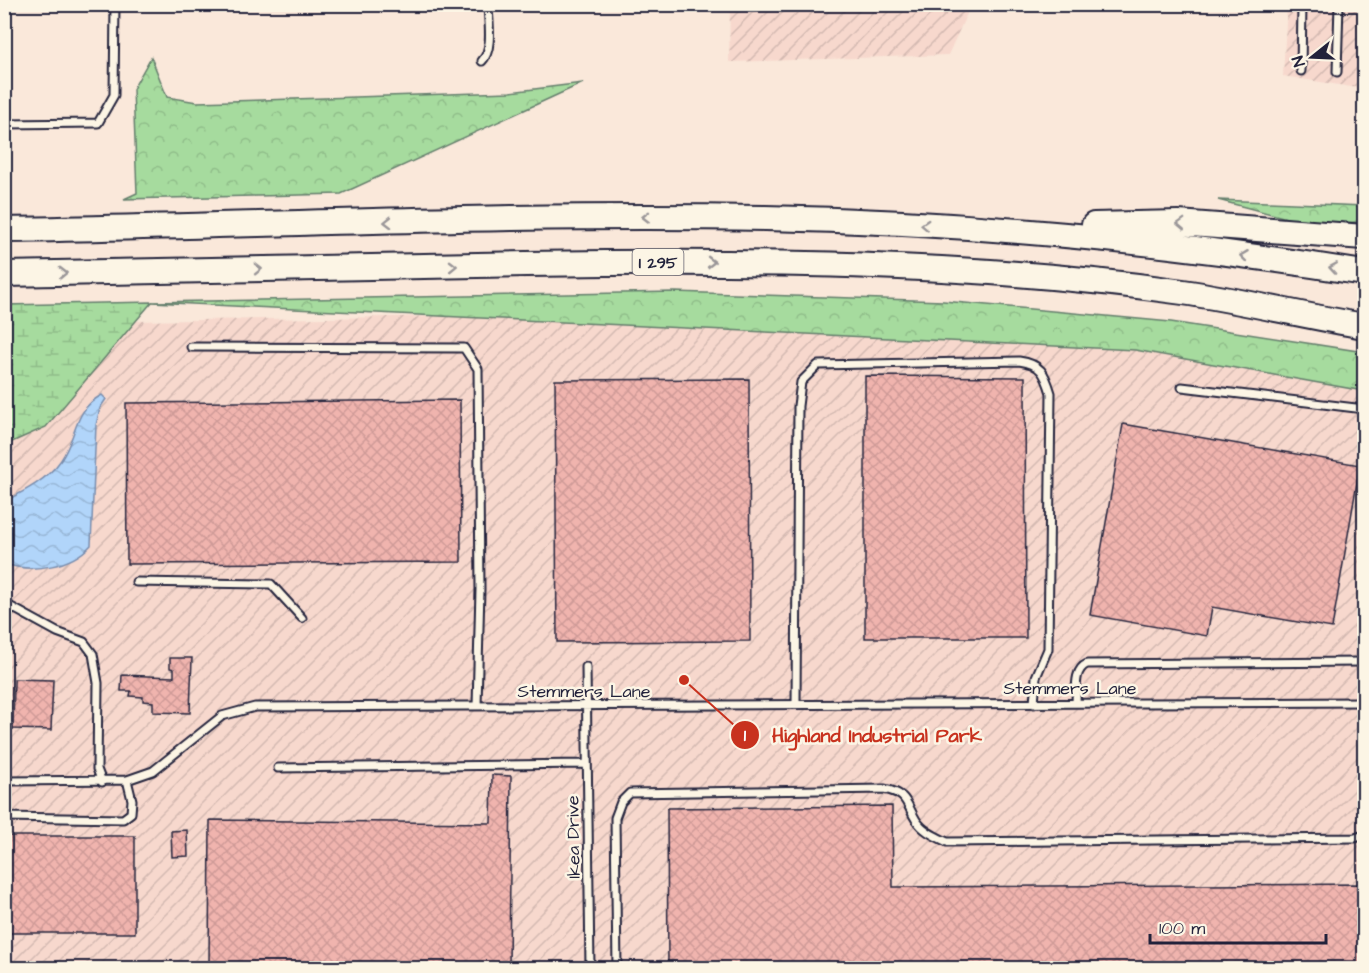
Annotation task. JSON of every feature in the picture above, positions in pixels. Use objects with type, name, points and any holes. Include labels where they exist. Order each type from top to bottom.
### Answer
[{"type":"highway","points":[[4,230],[654,217],[823,220],[962,227],[1167,246],[1365,273]]},
{"type":"highway","points":[[962,227],[1178,223],[1365,237]]},
{"type":"highway","name":"I 295","points":[[4,274],[674,262],[828,264],[991,274],[1184,292],[1365,326]]},
{"type":"lane","points":[[4,124],[98,123],[114,95],[114,4]]},
{"type":"lane","points":[[482,61],[487,56],[488,4]]},
{"type":"lane","points":[[1301,71],[1302,4]]},
{"type":"lane","points":[[1337,72],[1339,4]]},
{"type":"lane","points":[[191,347],[464,348],[478,369],[480,589],[477,706]]},
{"type":"lane","points":[[796,704],[798,406],[801,382],[818,364],[1019,361],[1039,366],[1046,373],[1051,393],[1048,650],[1036,677],[1034,704]]},
{"type":"lane","points":[[1182,387],[1365,408]]},
{"type":"lane","points":[[136,582],[271,584],[302,618]]},
{"type":"lane","points":[[4,603],[57,632],[84,642],[93,654],[98,683],[98,770],[102,782]]},
{"type":"lane","points":[[1076,703],[1077,674],[1080,667],[1087,664],[1365,662]]},
{"type":"lane","name":"Ikea Drive","points":[[586,667],[590,969]]},
{"type":"lane","name":"Stemmers Lane","points":[[4,781],[127,780],[153,771],[222,716],[255,707],[1365,702]]},
{"type":"lane","points":[[278,768],[587,764]]},
{"type":"lane","points":[[4,817],[123,819],[131,813],[132,801],[127,780]]},
{"type":"lane","points":[[617,969],[615,818],[621,802],[630,793],[884,789],[895,792],[908,801],[917,821],[929,834],[947,842],[1355,838],[1365,835]]},
{"type":"shaded area","points":[[730,4],[971,5],[948,55],[729,62]]},
{"type":"shaded area","points":[[1287,5],[1364,5],[1364,89],[1283,76]]},
{"type":"shaded area","points":[[842,310],[1135,350],[1364,391],[1364,968],[5,968],[4,323]]},
{"type":"green space","points":[[151,57],[167,97],[197,102],[510,92],[583,83],[341,194],[124,199],[137,193],[133,89]]},
{"type":"green space","points":[[1218,200],[1364,206],[1364,222],[1306,223]]},
{"type":"green space","points":[[675,292],[943,301],[1171,322],[1364,352],[1364,391],[1135,350],[152,302]]},
{"type":"green space","points":[[152,302],[46,427],[5,445],[5,305]]},
{"type":"water","points":[[102,395],[106,399],[100,408],[96,425],[91,545],[73,559],[51,566],[27,568],[5,564],[5,501],[36,484],[56,467],[86,408]]},
{"type":"building","points":[[865,376],[1025,377],[1026,638],[865,638]]},
{"type":"building","points":[[749,379],[750,641],[557,642],[555,380]]},
{"type":"building","points":[[460,400],[461,562],[127,564],[126,403]]},
{"type":"building","points":[[1123,424],[1360,465],[1332,628],[1212,607],[1207,636],[1090,615]]},
{"type":"building","points":[[170,658],[192,658],[190,713],[153,712],[153,702],[143,701],[143,697],[130,696],[131,691],[121,691],[122,675],[174,677],[174,669],[170,668]]},
{"type":"building","points":[[14,679],[53,680],[51,730],[13,729]]},
{"type":"building","points":[[492,775],[511,776],[509,968],[209,968],[210,820],[491,823]]},
{"type":"building","points":[[892,806],[893,887],[1364,884],[1364,968],[668,968],[667,808]]},
{"type":"building","points":[[187,830],[188,856],[172,857],[171,831]]},
{"type":"building","points":[[4,836],[135,836],[135,933],[4,933]]},
{"type":"place","name":"Highland Industrial Park","points":[[684,680]]}]
